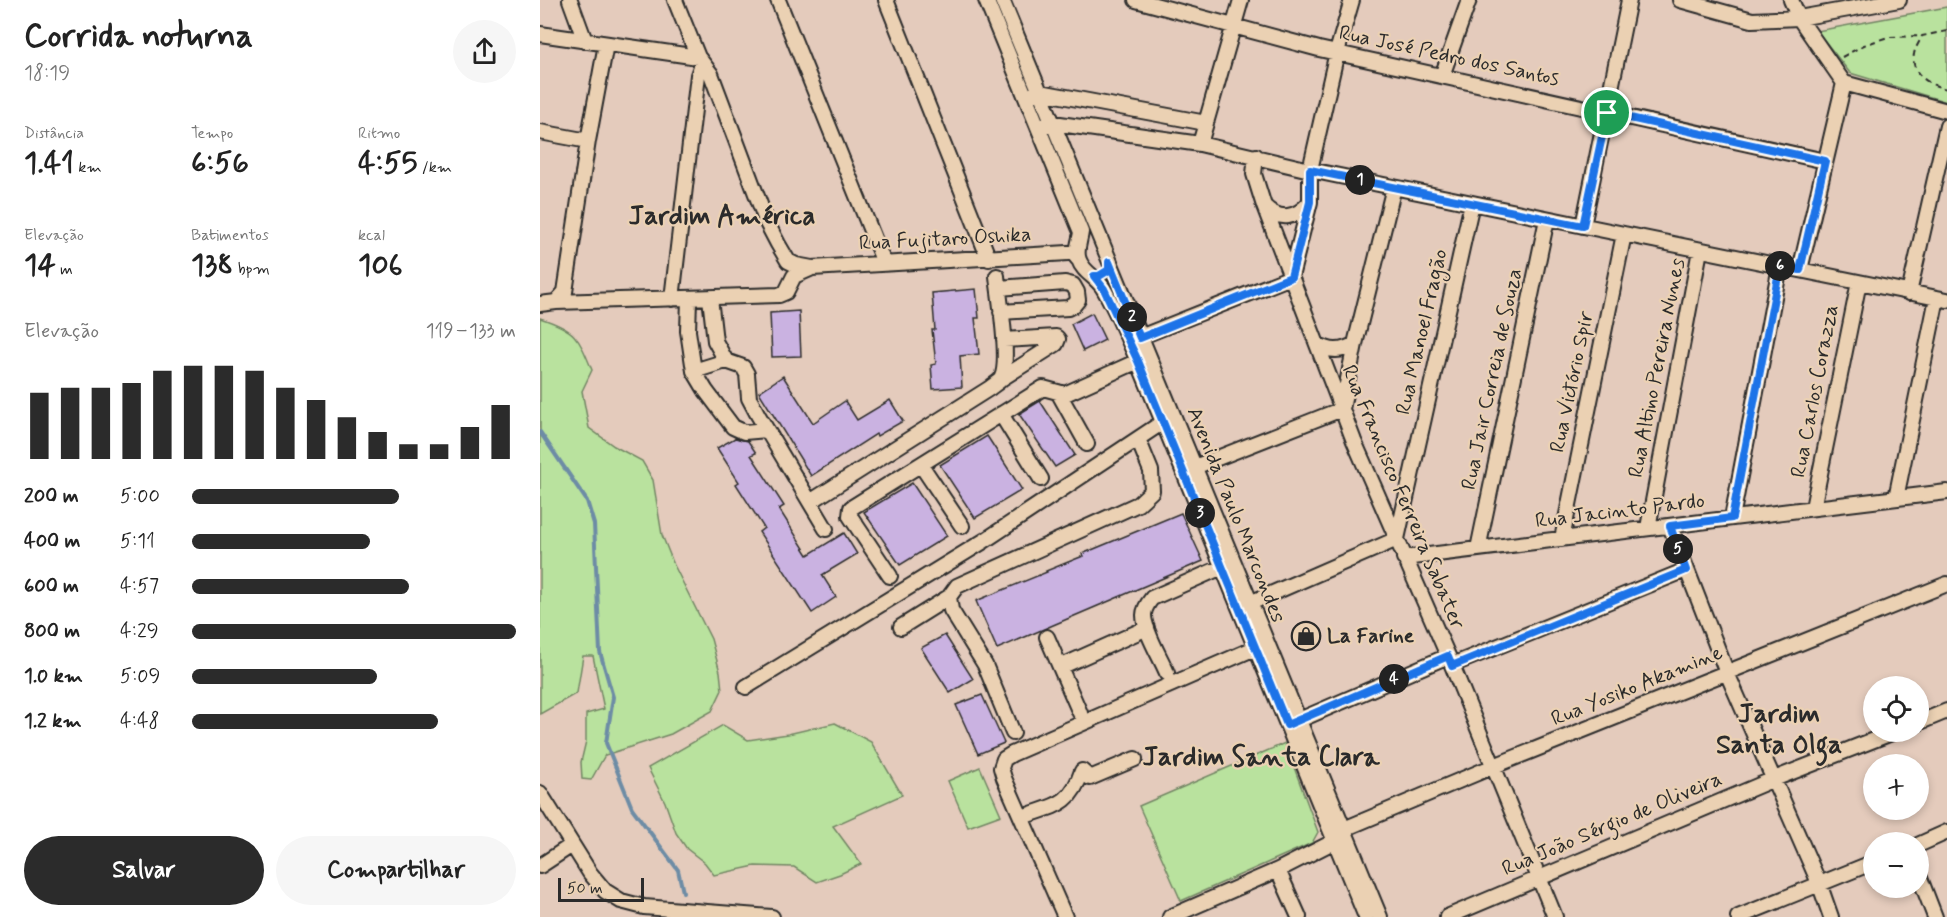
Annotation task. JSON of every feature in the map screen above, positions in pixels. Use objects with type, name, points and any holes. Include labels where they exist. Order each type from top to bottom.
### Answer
[{"type":"street","points":[[570,0],[585,41]]},
{"type":"street","points":[[675,0],[700,61],[711,74],[767,223],[781,251],[791,263],[812,268]]},
{"type":"street","points":[[778,0],[884,263]]},
{"type":"street","points":[[886,0],[989,259]]},
{"type":"street","points":[[986,0],[1081,232],[1078,253]]},
{"type":"street","name":"Avenida Paulo Marcondes","points":[[1002,0],[1140,338],[1222,567],[1244,605],[1256,648],[1344,829],[1380,917]]},
{"type":"street","name":"Rua José Pedro dos Santos","points":[[1136,0],[1319,49],[1825,161]]},
{"type":"street","points":[[1200,144],[1241,0]]},
{"type":"street","points":[[1140,338],[1291,277],[1310,202],[1310,170],[1336,52],[1352,0]]},
{"type":"street","points":[[1442,76],[1469,0]]},
{"type":"street","points":[[1583,226],[1629,0]]},
{"type":"street","points":[[1680,0],[1752,20],[1799,18],[1899,0]]},
{"type":"street","points":[[1791,0],[1799,18],[1844,83],[1947,111]]},
{"type":"street","points":[[540,34],[700,61]]},
{"type":"street","points":[[556,302],[565,292],[588,141],[606,44]]},
{"type":"street","points":[[672,299],[700,61]]},
{"type":"street","points":[[1800,270],[1844,83]]},
{"type":"street","points":[[1025,96],[1040,92],[1206,123]]},
{"type":"street","points":[[695,100],[710,99],[725,108]]},
{"type":"street","points":[[1038,126],[1060,124],[1200,144],[1310,170],[1942,299],[1896,498]]},
{"type":"street","points":[[1909,292],[1947,126]]},
{"type":"street","points":[[540,132],[588,141]]},
{"type":"street","name":"Rua Francisco Ferreira Sabater","points":[[1256,156],[1254,174],[1264,206],[1354,441],[1450,661],[1555,917]]},
{"type":"street","points":[[1188,470],[1342,408],[1355,344],[1394,187]]},
{"type":"street","points":[[1264,206],[1275,215],[1283,217],[1294,216],[1302,212],[1310,202]]},
{"type":"street","name":"Rua Manoel Fragão","points":[[1397,539],[1472,203]]},
{"type":"street","name":"Rua Jair Correia de Souza","points":[[1478,549],[1547,219]]},
{"type":"street","name":"Rua Victório Spir","points":[[1562,539],[1624,234]]},
{"type":"street","points":[[1078,253],[1084,242],[1092,239],[1104,249]]},
{"type":"street","name":"Rua Altino Pereira Nunes","points":[[1648,528],[1700,250]]},
{"type":"street","name":"Rua Fujitaro Oshika","points":[[812,268],[1078,253]]},
{"type":"street","name":"Avenida Paulo Marcondes","points":[[1078,253],[1088,273],[1094,276],[1104,289],[1138,361],[1163,422],[1188,470],[1292,722],[1335,842],[1366,917]]},
{"type":"street","points":[[1094,276],[1099,276],[1109,270],[1109,262]]},
{"type":"street","points":[[1732,518],[1780,266]]},
{"type":"street","points":[[540,304],[783,294],[794,276],[812,268]]},
{"type":"street","points":[[1001,312],[1068,308],[1078,300],[1077,292],[1073,285],[998,282],[1005,363],[1001,379]]},
{"type":"street","name":"Rua Carlos Corazza","points":[[1813,508],[1859,282]]},
{"type":"street","points":[[710,298],[715,341],[721,355],[726,361],[743,368],[747,374],[749,398],[826,529]]},
{"type":"street","points":[[689,299],[688,331],[694,371],[733,427],[744,432],[767,430]]},
{"type":"street","points":[[810,502],[980,394],[1056,344],[1058,339],[1056,337],[1004,340]]},
{"type":"street","points":[[1317,344],[1328,351],[1336,351],[1355,344]]},
{"type":"street","points":[[694,371],[726,361]]},
{"type":"street","points":[[890,576],[850,516],[851,508],[1043,388],[1065,394],[1138,361]]},
{"type":"street","points":[[1058,392],[1087,444]]},
{"type":"street","points":[[1001,414],[1041,479]]},
{"type":"street","points":[[746,687],[984,541],[1163,422]]},
{"type":"street","points":[[901,627],[949,597],[957,586],[1138,504],[1152,491],[1151,471],[1138,439]]},
{"type":"street","points":[[921,465],[962,526]]},
{"type":"street","name":"Rua Jacinto Pardo","points":[[1404,558],[1947,492]]},
{"type":"street","points":[[1670,526],[1727,673],[1819,882],[1831,917]]},
{"type":"street","points":[[1244,605],[1397,539]]},
{"type":"street","points":[[1167,673],[1147,628],[1144,616],[1146,608],[1152,598],[1222,567]]},
{"type":"street","points":[[1292,722],[1686,570]]},
{"type":"street","name":"Rua Yosiko Akamine","points":[[1344,829],[1494,766],[1947,584]]},
{"type":"street","points":[[949,597],[951,610],[985,665],[1013,733]]},
{"type":"street","points":[[1060,667],[1147,628]]},
{"type":"street","points":[[1047,638],[1080,713]]},
{"type":"street","points":[[1065,917],[1004,778],[1001,768],[1004,759],[1256,648]]},
{"type":"street","points":[[1929,718],[1947,711]]},
{"type":"street","name":"Rua João Sérgio de Oliveira","points":[[1447,917],[1774,779],[1868,742]]},
{"type":"street","points":[[1022,817],[1066,801],[1078,783],[1082,771],[1090,778],[1135,759]]},
{"type":"street","points":[[540,794],[604,891],[621,901],[644,907],[772,917]]},
{"type":"street","points":[[1170,917],[1189,913],[1335,842],[1344,829]]},
{"type":"street","points":[[1929,839],[1947,832]]},
{"type":"street","points":[[540,866],[572,845]]},
{"type":"street","points":[[1738,917],[1819,882],[1863,866]]},
{"type":"street","points":[[1278,870],[1299,917]]},
{"type":"street","points":[[1928,898],[1935,917]]},
{"type":"path","points":[[1832,65],[1864,45],[1888,37],[1922,36],[1947,31]]},
{"type":"path","points":[[1922,36],[1914,54],[1916,69],[1930,85],[1947,89]]},
{"type":"green space","points":[[1947,7],[1947,102],[1850,73],[1817,31]]},
{"type":"green space","points":[[540,318],[569,331],[579,342],[587,358],[592,370],[582,391],[589,428],[614,446],[642,461],[653,480],[662,535],[674,565],[711,639],[720,672],[722,690],[712,711],[671,734],[605,755],[591,780],[582,779],[581,762],[586,741],[586,714],[604,709],[593,656],[583,656],[577,693],[540,714]]},
{"type":"green space","points":[[835,723],[871,742],[902,795],[833,826],[861,864],[817,882],[794,867],[755,866],[714,875],[705,863],[687,849],[676,833],[665,802],[648,768],[723,725],[748,740]]},
{"type":"green space","points":[[1285,743],[1318,832],[1312,843],[1181,901],[1139,806]]},
{"type":"green space","points":[[980,767],[1001,815],[968,827],[948,781]]},
{"type":"building","points":[[976,289],[979,318],[975,318],[979,354],[960,356],[962,387],[933,389],[931,365],[936,364],[932,330],[935,330],[932,293]]},
{"type":"building","points":[[799,311],[801,356],[772,357],[770,313]]},
{"type":"building","points":[[1092,313],[1105,340],[1083,351],[1071,324]]},
{"type":"building","points":[[783,376],[813,423],[845,401],[857,420],[890,400],[903,421],[877,436],[876,434],[811,476],[759,392]]},
{"type":"building","points":[[1040,401],[1075,455],[1055,467],[1019,414]]},
{"type":"building","points":[[987,436],[1022,490],[975,518],[940,465]]},
{"type":"building","points":[[735,438],[748,441],[756,453],[751,455],[784,506],[779,509],[808,555],[844,533],[857,554],[822,575],[836,597],[812,613],[759,532],[764,528],[736,484],[739,482],[717,448]]},
{"type":"building","points":[[912,483],[947,536],[900,565],[864,512]]},
{"type":"building","points":[[1181,513],[1203,561],[997,649],[976,601]]},
{"type":"building","points":[[945,635],[973,679],[950,693],[921,648]]},
{"type":"building","points":[[982,695],[1004,743],[978,754],[956,705]]},
{"type":"waterway","points":[[540,432],[587,501],[594,524],[600,652],[613,697],[606,743],[632,808],[678,870],[683,892]]},
{"type":"place","name":"La Farine","points":[[1306,636]]},
{"type":"district","name":"Jardim América","points":[[722,216]]},
{"type":"district","name":"Jardim Santa Olga","points":[[1779,730]]},
{"type":"district","name":"Jardim Santa Clara","points":[[1261,757]]},
{"type":"route","points":[[1607,113],[1825,161],[1800,270],[1780,266],[1732,518],[1670,526],[1686,570],[1452,666],[1448,656],[1287,725],[1138,361],[1104,289],[1094,276],[1104,274],[1109,270],[1109,262],[1140,338],[1291,277],[1310,202],[1310,170],[1583,226],[1607,113]]}]
